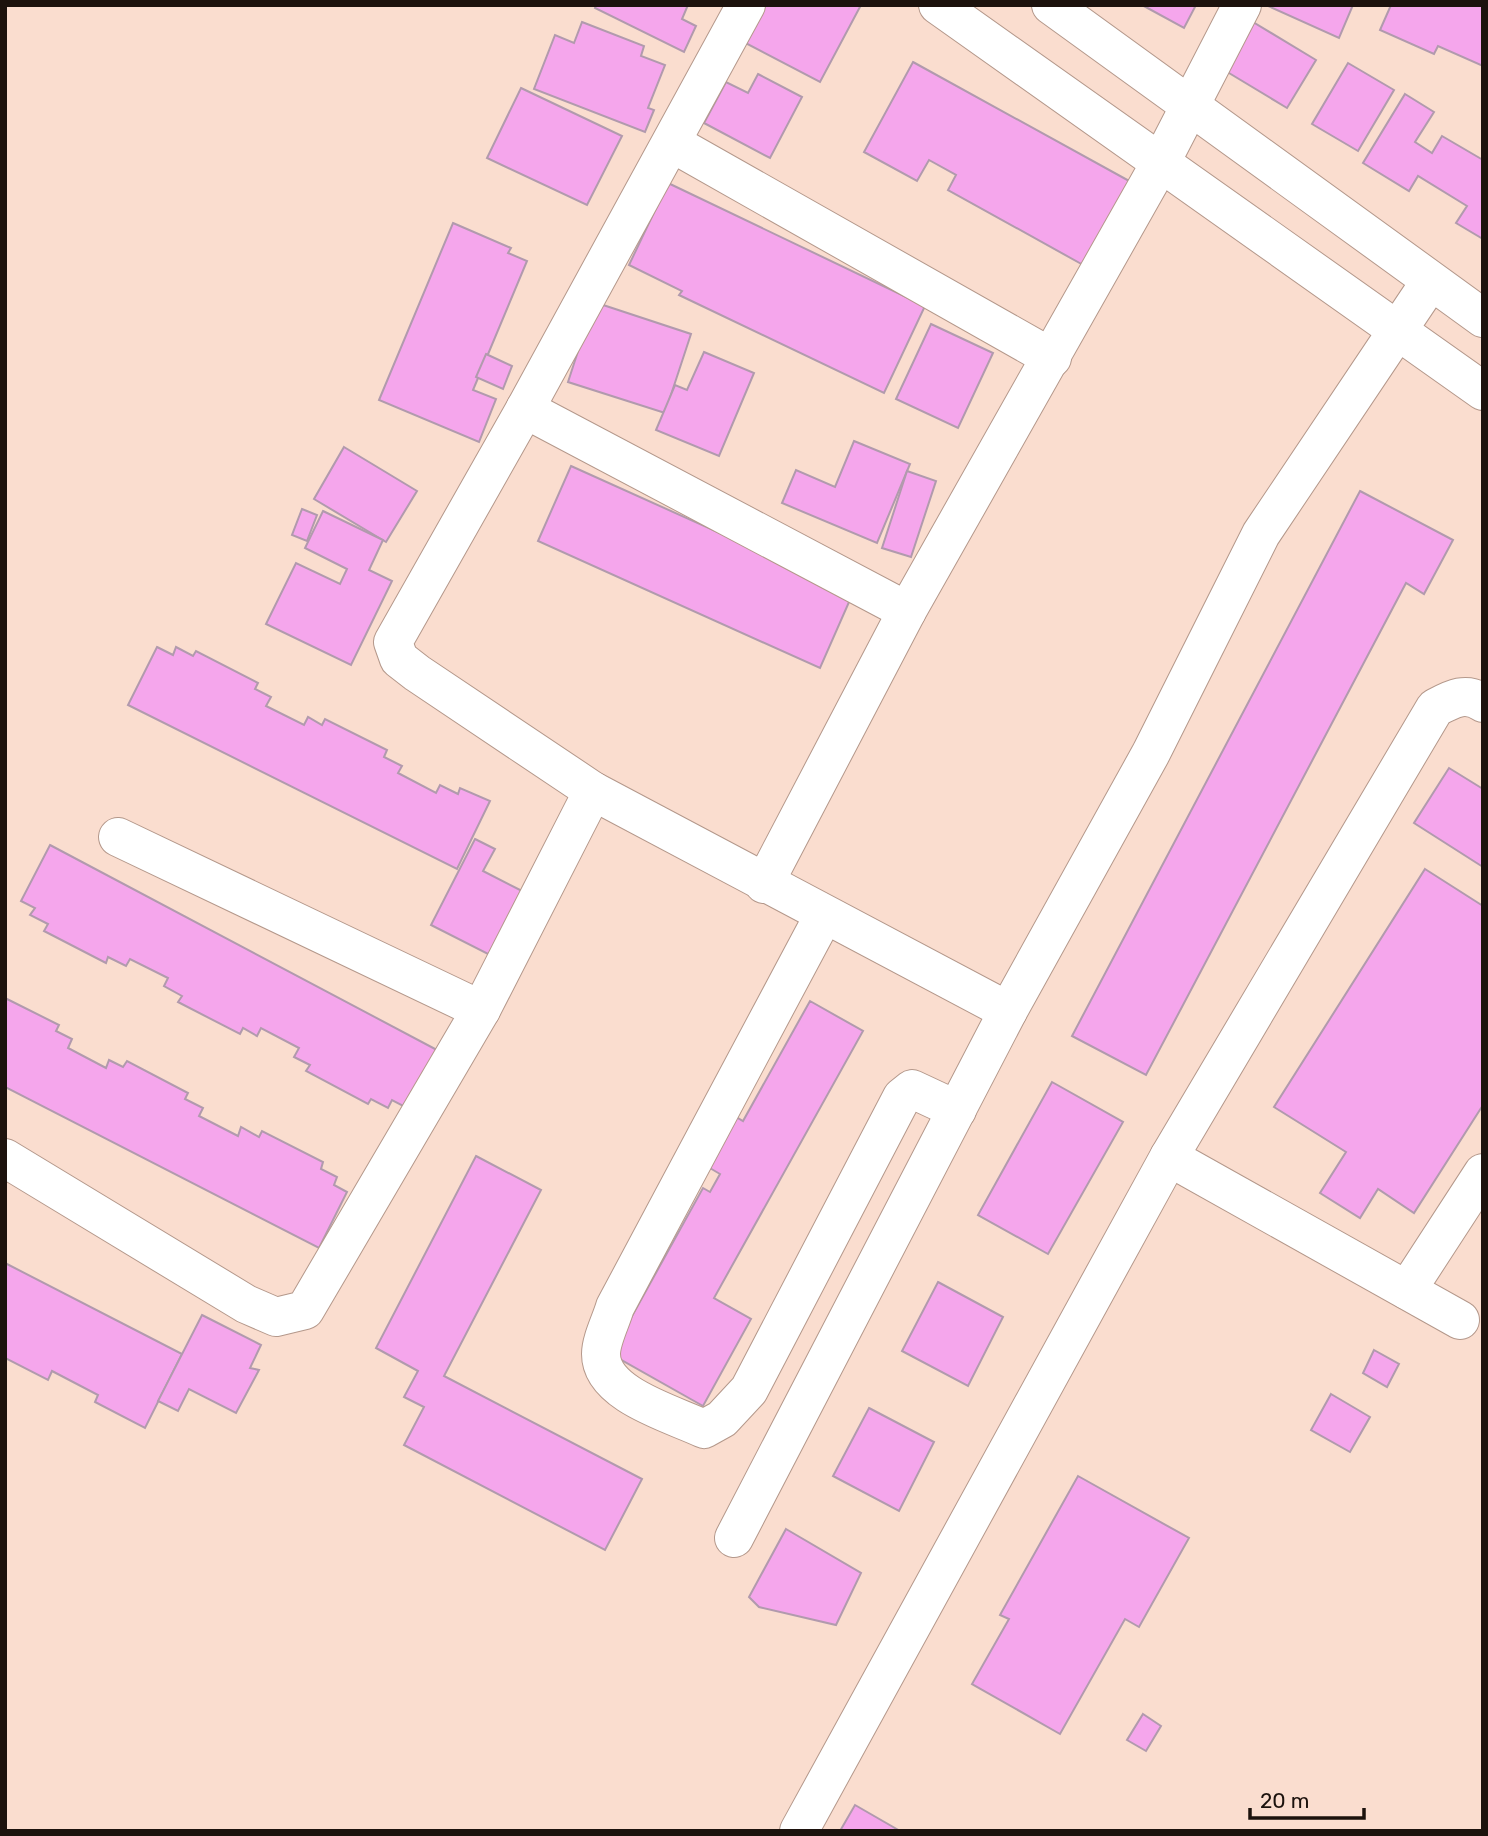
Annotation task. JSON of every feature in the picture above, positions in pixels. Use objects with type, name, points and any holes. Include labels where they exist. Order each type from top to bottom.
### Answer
[{"type":"street","points":[[746,5],[525,409],[393,642],[399,659],[417,673],[593,791],[1008,1011]]},
{"type":"street","points":[[938,5],[1161,160],[1483,391]]},
{"type":"street","points":[[1051,5],[1483,318]]},
{"type":"street","points":[[764,884],[907,611],[1052,358],[1161,160],[1242,5]]},
{"type":"street","points":[[672,143],[1052,358]]},
{"type":"street","points":[[734,1538],[1008,1011],[1151,752],[1261,534],[1430,282]]},
{"type":"street","points":[[525,409],[907,611]]},
{"type":"street","points":[[799,1831],[1169,1157],[1435,708],[1454,697],[1474,697],[1483,703]]},
{"type":"street","points":[[5,1158],[246,1304],[276,1317],[305,1310],[481,1010],[593,791]]},
{"type":"street","points":[[118,837],[481,1010]]},
{"type":"street","points":[[824,915],[615,1307],[601,1352],[604,1372],[620,1390],[705,1429],[722,1419],[749,1390],[902,1097],[912,1089],[957,1110]]},
{"type":"street","points":[[1169,1157],[1460,1320]]},
{"type":"street","points":[[1407,1290],[1483,1173]]},
{"type":"building","points":[[596,5],[688,5],[682,19],[696,26],[684,52],[595,8]]},
{"type":"building","points":[[751,5],[861,5],[820,82],[734,37]]},
{"type":"building","points":[[1142,5],[1196,5],[1184,28]]},
{"type":"building","points":[[1266,5],[1353,5],[1339,38]]},
{"type":"building","points":[[1391,5],[1483,5],[1483,66],[1438,46],[1434,54],[1380,30]]},
{"type":"building","points":[[1248,19],[1316,60],[1287,108],[1219,67]]},
{"type":"building","points":[[582,22],[644,46],[641,56],[665,65],[648,108],[654,110],[645,132],[534,89],[555,35],[574,43]]},
{"type":"building","points":[[913,62],[1131,182],[1085,266],[948,190],[956,175],[929,160],[917,181],[864,152]]},
{"type":"building","points":[[1348,63],[1394,90],[1358,151],[1312,124]]},
{"type":"building","points":[[758,74],[802,97],[770,158],[704,123],[726,82],[748,93]]},
{"type":"building","points":[[521,88],[622,136],[587,205],[487,158]]},
{"type":"building","points":[[1405,94],[1434,112],[1415,142],[1432,153],[1442,136],[1483,160],[1483,239],[1456,223],[1467,206],[1418,176],[1409,191],[1363,163]]},
{"type":"building","points":[[668,183],[925,306],[884,393],[679,295],[682,291],[629,265]]},
{"type":"building","points":[[453,223],[511,248],[508,253],[527,261],[473,390],[496,399],[479,442],[379,400]]},
{"type":"building","points":[[594,302],[691,334],[665,413],[568,382]]},
{"type":"building","points":[[931,324],[993,353],[958,428],[896,399]]},
{"type":"building","points":[[704,352],[754,373],[719,456],[656,430],[675,385],[687,390]]},
{"type":"building","points":[[486,354],[512,366],[503,389],[476,377]]},
{"type":"building","points":[[854,441],[910,464],[877,543],[782,503],[796,470],[835,487]]},
{"type":"building","points":[[344,447],[417,491],[386,542],[314,499]]},
{"type":"building","points":[[571,466],[853,593],[820,668],[538,541]]},
{"type":"building","points":[[907,471],[936,481],[911,557],[882,548]]},
{"type":"building","points":[[1360,491],[1453,540],[1424,594],[1406,583],[1146,1075],[1072,1036]]},
{"type":"building","points":[[302,509],[317,515],[307,541],[292,535]]},
{"type":"building","points":[[323,511],[383,540],[369,570],[392,581],[351,665],[266,624],[296,563],[340,584],[347,569],[305,548]]},
{"type":"building","points":[[157,647],[173,655],[176,647],[193,656],[196,651],[258,683],[255,689],[271,697],[266,706],[304,725],[308,717],[322,725],[325,719],[387,750],[384,757],[402,766],[398,773],[436,793],[440,785],[458,794],[460,788],[490,801],[457,869],[128,705]]},
{"type":"building","points":[[1449,768],[1483,789],[1483,867],[1414,823]]},
{"type":"building","points":[[475,839],[495,849],[483,871],[530,895],[490,955],[431,925]]},
{"type":"building","points":[[50,845],[437,1050],[407,1108],[392,1100],[388,1108],[371,1099],[368,1104],[306,1071],[310,1065],[294,1057],[299,1048],[261,1028],[257,1036],[243,1028],[240,1034],[178,1002],[182,996],[164,986],[168,978],[130,959],[126,966],[108,957],[106,963],[44,931],[48,924],[30,915],[35,908],[21,901]]},
{"type":"building","points":[[1425,869],[1483,906],[1483,1105],[1414,1213],[1378,1189],[1360,1218],[1320,1193],[1346,1152],[1274,1107]]},
{"type":"building","points":[[5,998],[59,1025],[56,1031],[72,1039],[68,1048],[106,1068],[109,1060],[123,1067],[127,1061],[188,1093],[185,1099],[203,1108],[199,1116],[238,1136],[241,1127],[259,1137],[262,1131],[323,1162],[321,1169],[337,1177],[334,1185],[347,1192],[319,1248],[5,1087]]},
{"type":"building","points":[[810,1001],[863,1031],[714,1298],[751,1319],[703,1406],[611,1354],[703,1188],[710,1192],[720,1174],[703,1164],[731,1114],[743,1121]]},
{"type":"building","points":[[1052,1082],[1123,1122],[1048,1254],[978,1215]]},
{"type":"building","points":[[476,1156],[541,1190],[444,1376],[642,1479],[605,1550],[404,1445],[424,1407],[404,1397],[418,1371],[376,1348]]},
{"type":"building","points":[[5,1263],[182,1354],[145,1428],[95,1402],[98,1395],[52,1371],[48,1380],[5,1358]]},
{"type":"building","points":[[938,1282],[1003,1317],[968,1386],[902,1351]]},
{"type":"building","points":[[202,1315],[261,1345],[250,1368],[259,1370],[236,1413],[189,1389],[178,1411],[158,1401]]},
{"type":"building","points":[[1374,1350],[1399,1364],[1387,1387],[1363,1373]]},
{"type":"building","points":[[1331,1394],[1370,1417],[1350,1452],[1311,1430]]},
{"type":"building","points":[[869,1408],[934,1442],[899,1511],[833,1476]]},
{"type":"building","points":[[1078,1476],[1189,1538],[1139,1627],[1125,1619],[1060,1734],[972,1684],[1009,1619],[1000,1615]]},
{"type":"building","points":[[786,1529],[861,1573],[836,1625],[759,1607],[749,1597]]},
{"type":"building","points":[[1143,1714],[1161,1726],[1146,1751],[1127,1740]]},
{"type":"building","points":[[855,1805],[900,1831],[840,1831]]}]
